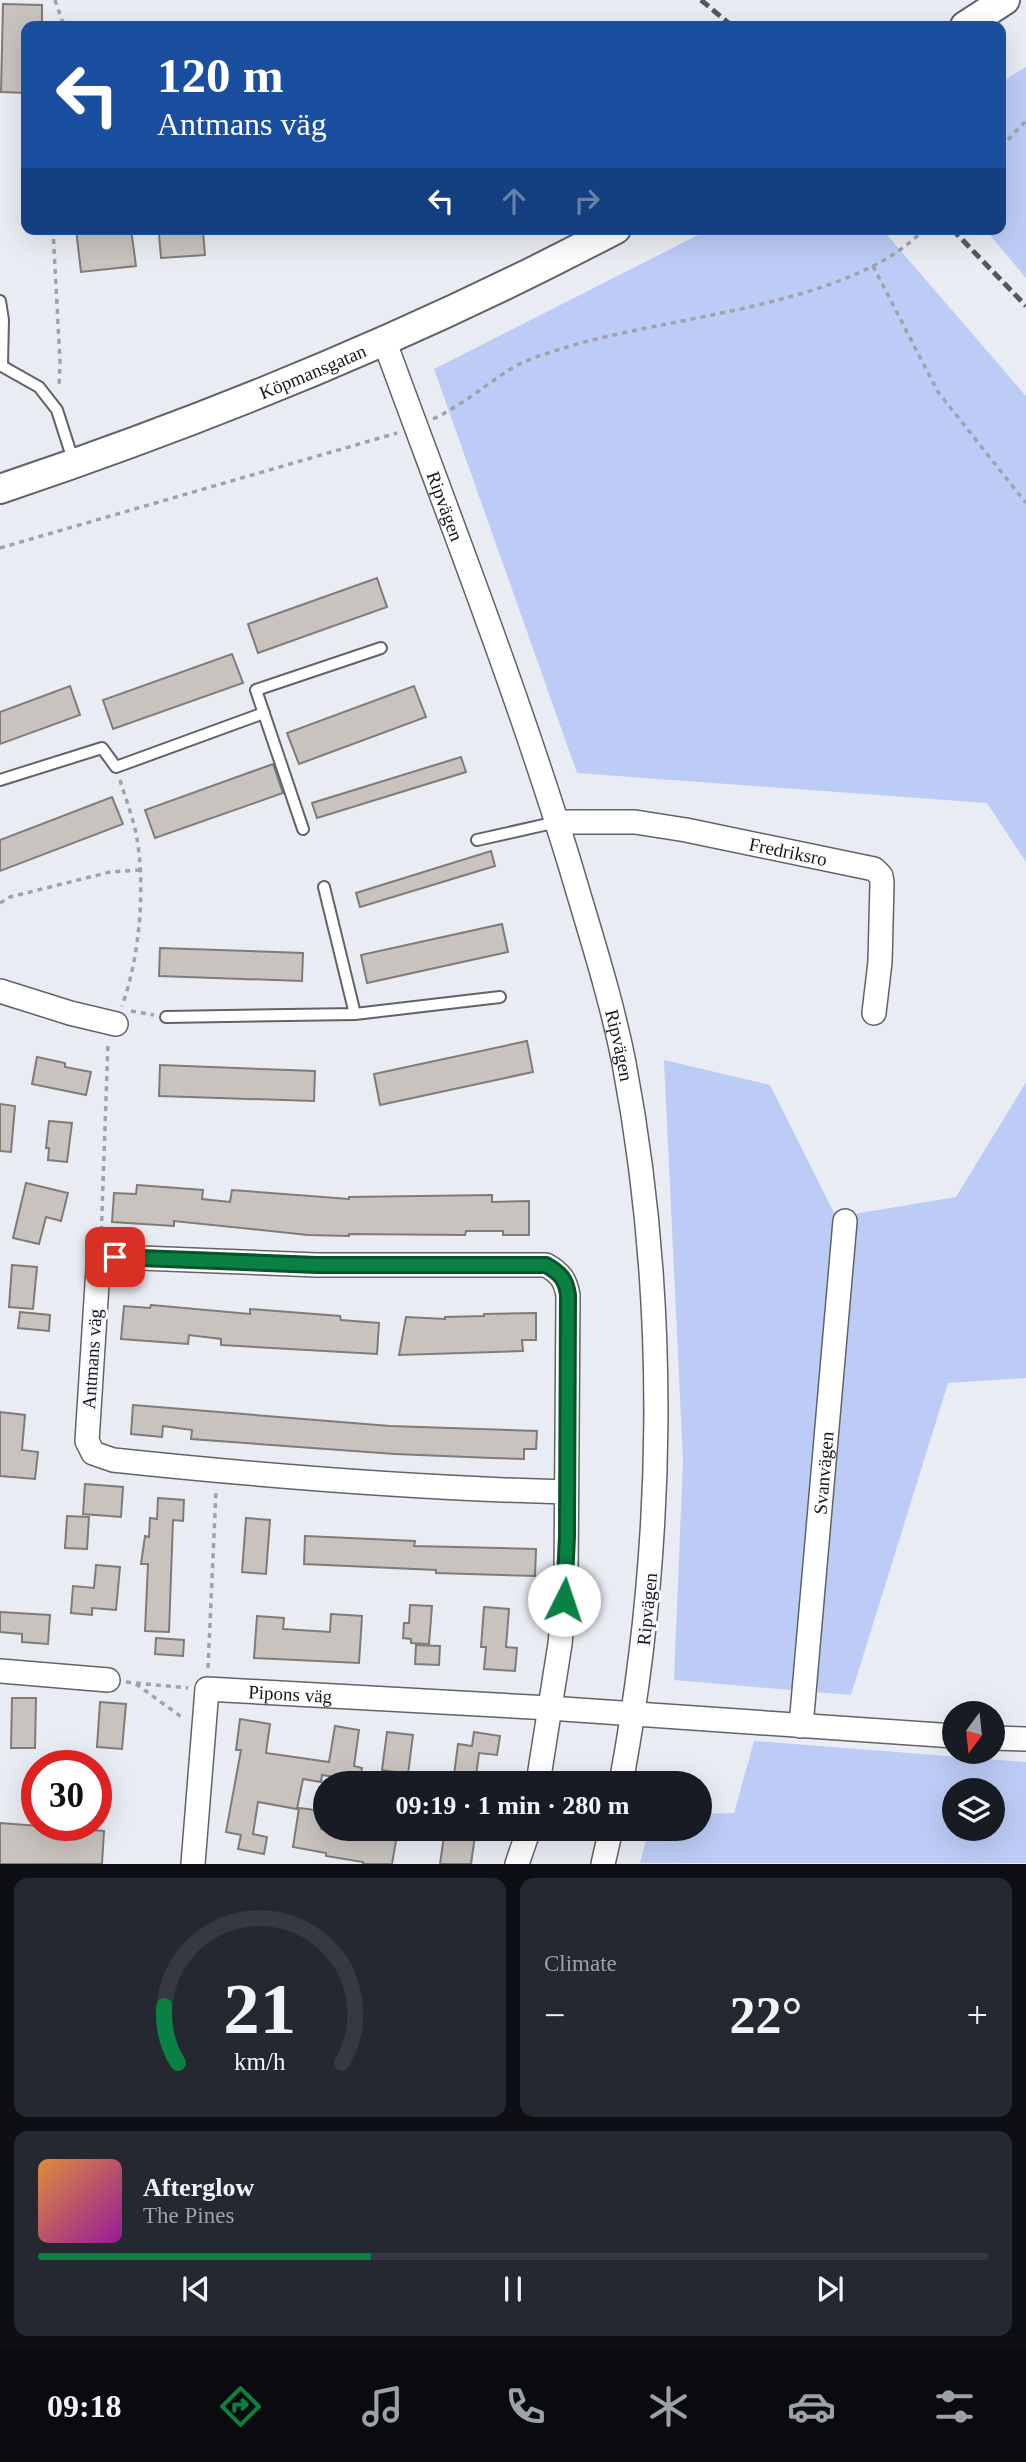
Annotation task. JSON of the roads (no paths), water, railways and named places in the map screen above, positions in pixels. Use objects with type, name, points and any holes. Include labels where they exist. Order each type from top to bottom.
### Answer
[{"type":"street","points":[[973,21],[1005,0]]},
{"type":"street","name":"Köpmansgatan","points":[[0,489],[236,403],[384,340],[603,235]]},
{"type":"street","name":"Ripvägen","points":[[384,340],[557,822],[604,976],[634,1122],[647,1236],[656,1388],[656,1476],[649,1595],[634,1713],[623,1771]]},
{"type":"street","name":"Fredriksro","points":[[557,822],[648,824],[873,869],[881,876],[882,883],[880,961],[874,1013]]},
{"type":"street","points":[[0,991],[69,1013],[118,1016]]},
{"type":"street","name":"Svanvägen","points":[[801,1726],[845,1221]]},
{"type":"street","name":"Antmans väg","points":[[549,1708],[560,1644],[566,1579],[568,1295],[566,1284],[559,1273],[546,1265],[317,1265],[115,1257],[103,1260],[98,1268],[87,1441],[93,1453],[113,1460],[217,1471],[376,1484],[566,1492]]},
{"type":"street","points":[[0,1671],[108,1680]]},
{"type":"street","name":"Pipons väg","points":[[192,1864],[207,1689],[634,1713],[942,1734]]},
{"type":"street","points":[[540,1771],[549,1708]]},
{"type":"street","points":[[1005,1739],[1026,1740]]},
{"type":"street","points":[[517,1864],[525,1841]]},
{"type":"street","points":[[603,1864],[608,1841]]},
{"type":"lane","points":[[0,302],[3,320],[1,365],[39,387],[57,410],[74,464]]},
{"type":"lane","points":[[303,829],[256,690],[382,648]]},
{"type":"lane","points":[[0,780],[102,748],[116,767],[264,713]]},
{"type":"lane","points":[[477,840],[557,822]]},
{"type":"lane","points":[[324,887],[355,1014]]},
{"type":"lane","points":[[166,1017],[355,1014],[500,997]]},
{"type":"railway","points":[[701,0],[726,21]]},
{"type":"railway","points":[[958,235],[1026,306]]}]
